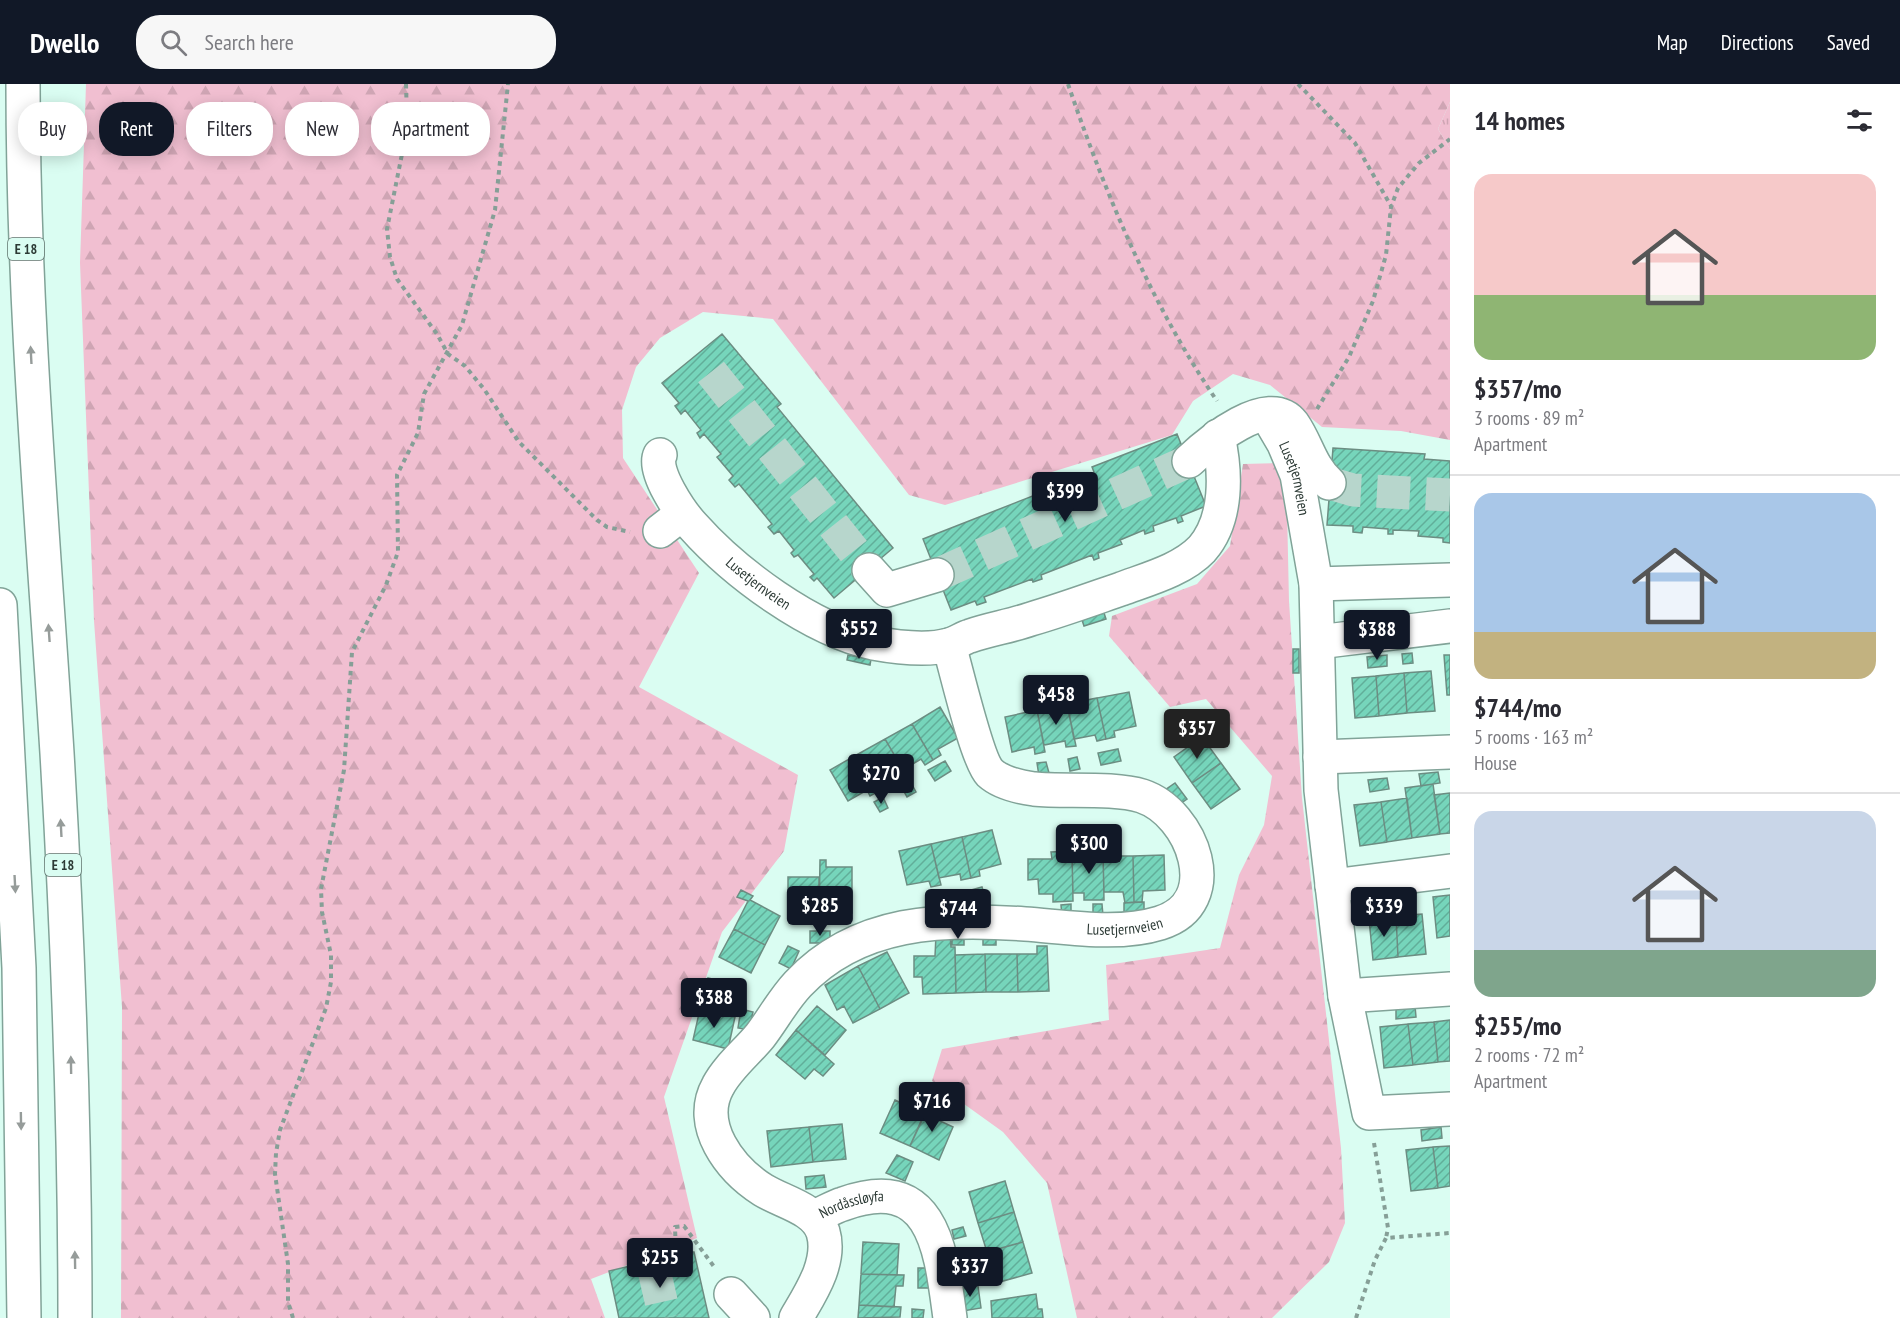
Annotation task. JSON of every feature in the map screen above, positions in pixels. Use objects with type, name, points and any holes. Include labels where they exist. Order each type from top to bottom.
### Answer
[{"type":"main road","name":"E 18","points":[[23,84],[26,247],[34,413],[69,965],[75,1318]]},
{"type":"main road","points":[[1189,461],[1226,432],[1247,420],[1268,415],[1285,418],[1292,424],[1318,472],[1329,483]]},
{"type":"main road","name":"Lusetjernveien","points":[[1268,415],[1297,475],[1316,584],[1320,757],[1332,886],[1345,996],[1369,1113]]},
{"type":"main road","name":"Lusetjernveien","points":[[660,455],[661,473],[671,523],[710,545],[756,582],[829,628],[871,642],[896,647],[949,645],[1131,586],[1161,574],[1192,556],[1211,535],[1218,520],[1226,432]]},
{"type":"main road","points":[[869,570],[887,590],[937,575]]},
{"type":"main road","points":[[1316,584],[1450,580]]},
{"type":"main road","points":[[0,604],[19,968],[24,1318]]},
{"type":"main road","points":[[1318,642],[1450,626]]},
{"type":"main road","name":"Lusetjernveien","points":[[711,1104],[718,1084],[761,1034],[797,985],[837,953],[878,932],[948,921],[1098,929],[1135,927],[1166,921],[1182,911],[1192,898],[1198,881],[1198,867],[1192,849],[1183,831],[1156,804],[1143,796],[1034,789],[1017,786],[992,775],[980,752],[949,645]]},
{"type":"main road","points":[[1320,757],[1450,752]]},
{"type":"main road","points":[[1332,886],[1450,871]]},
{"type":"main road","points":[[1345,996],[1450,989]]},
{"type":"main road","name":"Nordåssløyfa","points":[[711,1104],[713,1129],[717,1142],[739,1170],[762,1190],[814,1217],[822,1230],[825,1253],[819,1274],[796,1318]]},
{"type":"main road","points":[[1369,1113],[1450,1109]]},
{"type":"main road","name":"Nordåssløyfa","points":[[814,1217],[843,1204],[871,1198],[892,1198],[915,1206],[924,1214],[935,1241],[946,1285],[950,1318]]},
{"type":"main road","points":[[731,1294],[753,1318]]},
{"type":"path","points":[[406,84],[407,120],[387,229],[390,258],[397,279],[437,334],[448,354],[465,366],[484,389],[519,442],[597,520],[618,531],[671,523]]},
{"type":"path","points":[[293,1318],[288,1302],[288,1264],[275,1174],[276,1153],[280,1130],[326,1008],[332,982],[331,955],[322,912],[321,889],[344,771],[352,652],[387,585],[398,552],[397,475],[418,433],[424,394],[462,325],[495,210],[508,84]]},
{"type":"path","points":[[1068,84],[1141,270],[1226,432]]},
{"type":"path","points":[[1298,84],[1355,142],[1392,207]]},
{"type":"path","points":[[1300,437],[1349,357],[1373,301],[1386,255],[1392,207],[1404,178],[1450,139]]},
{"type":"path","points":[[1356,1318],[1388,1228],[1369,1113]]},
{"type":"path","points":[[676,1254],[673,1230],[678,1225],[684,1226],[723,1278],[731,1294]]},
{"type":"path","points":[[1386,1238],[1450,1233]]},
{"type":"green space","points":[[86,84],[1450,84],[1450,102],[1438,129],[1450,149],[1450,440],[1401,431],[1322,427],[1270,385],[1233,374],[1193,401],[1172,435],[945,505],[909,495],[773,319],[703,312],[660,338],[636,367],[622,410],[623,458],[699,573],[639,687],[798,775],[784,851],[722,932],[664,1097],[697,1238],[591,1279],[605,1318],[121,1318],[122,1007],[94,621],[80,263],[84,156],[87,156]]},
{"type":"green space","points":[[1450,102],[1450,149],[1438,129]]},
{"type":"green space","points":[[1286,463],[1289,601],[1302,798],[1341,1148],[1345,1223],[1329,1262],[1272,1318],[1077,1318],[1047,1183],[1003,1132],[932,1081],[942,1049],[1109,1020],[1106,965],[1220,948],[1239,875],[1264,825],[1272,776],[1206,699],[1170,707],[1109,636],[1112,616],[1197,584],[1230,546],[1243,464]]},
{"type":"building","points":[[722,334],[781,404],[777,407],[893,548],[834,598],[817,578],[814,581],[810,577],[814,574],[798,555],[794,557],[791,553],[794,550],[779,531],[774,534],[768,527],[772,524],[739,484],[735,487],[729,480],[733,476],[717,457],[721,454],[704,434],[700,438],[697,433],[701,430],[685,410],[681,414],[675,406],[679,403],[662,383]]},
{"type":"building","points":[[1177,434],[1206,506],[1181,516],[1183,521],[1178,523],[1176,518],[1153,526],[1154,531],[1145,534],[1144,530],[1120,540],[1122,544],[1098,553],[1099,558],[1094,560],[1092,555],[1041,575],[1042,579],[1033,582],[1032,579],[984,597],[986,602],[977,605],[975,601],[951,610],[923,539],[1094,472],[1092,467]]},
{"type":"building","points":[[1333,448],[1425,454],[1424,459],[1450,461],[1450,543],[1443,542],[1443,538],[1418,536],[1419,531],[1393,530],[1393,534],[1388,534],[1388,529],[1363,527],[1362,533],[1353,532],[1353,526],[1327,525]]},
{"type":"building","points":[[1104,613],[1106,619],[1084,626],[1082,620]]},
{"type":"building","points":[[1293,649],[1299,649],[1299,673],[1293,673]]},
{"type":"building","points":[[1412,653],[1413,663],[1403,664],[1402,654]]},
{"type":"building","points":[[848,655],[871,659],[870,665],[847,660]]},
{"type":"building","points":[[1387,655],[1387,666],[1368,668],[1367,657]]},
{"type":"building","points":[[1444,655],[1450,655],[1450,695],[1447,695]]},
{"type":"building","points":[[1431,671],[1435,711],[1407,713],[1404,673]]},
{"type":"building","points":[[1404,673],[1407,713],[1379,716],[1376,676]]},
{"type":"building","points":[[1376,676],[1379,716],[1355,718],[1352,678]]},
{"type":"building","points":[[1129,692],[1136,726],[1114,731],[1115,737],[1106,739],[1097,698]]},
{"type":"building","points":[[1097,698],[1106,739],[1097,741],[1095,735],[1074,739],[1067,704]]},
{"type":"building","points":[[1067,704],[1076,746],[1066,747],[1065,741],[1044,745],[1037,710]]},
{"type":"building","points":[[940,707],[958,738],[938,749],[941,755],[933,760],[912,724]]},
{"type":"building","points":[[1037,710],[1045,752],[1035,754],[1034,747],[1012,752],[1005,717]]},
{"type":"building","points":[[912,724],[933,760],[925,765],[921,759],[903,770],[885,739]]},
{"type":"building","points":[[1202,737],[1221,763],[1192,783],[1174,757]]},
{"type":"building","points":[[885,739],[906,775],[897,780],[894,775],[876,785],[858,754]]},
{"type":"building","points":[[1118,749],[1121,761],[1101,765],[1098,753]]},
{"type":"building","points":[[858,754],[879,791],[870,796],[867,790],[848,801],[830,770]]},
{"type":"building","points":[[1077,757],[1080,769],[1070,771],[1068,759]]},
{"type":"building","points":[[945,761],[951,771],[935,781],[928,770]]},
{"type":"building","points":[[1046,762],[1049,773],[1039,776],[1037,763]]},
{"type":"building","points":[[1221,763],[1240,789],[1211,809],[1192,783]]},
{"type":"building","points":[[1438,772],[1440,783],[1421,786],[1419,774]]},
{"type":"building","points":[[1387,778],[1389,789],[1370,792],[1368,780]]},
{"type":"building","points":[[910,781],[916,792],[907,797],[901,786]]},
{"type":"building","points":[[1175,783],[1187,799],[1177,806],[1165,790]]},
{"type":"building","points":[[1433,784],[1440,834],[1412,838],[1405,788]]},
{"type":"building","points":[[1450,793],[1450,833],[1440,834],[1434,795]]},
{"type":"building","points":[[883,797],[888,808],[880,812],[874,802]]},
{"type":"building","points":[[1407,798],[1412,838],[1387,842],[1381,802]]},
{"type":"building","points":[[1381,802],[1387,842],[1360,846],[1354,805]]},
{"type":"building","points":[[992,830],[1001,864],[979,870],[980,876],[971,878],[962,837]]},
{"type":"building","points":[[962,837],[971,878],[961,880],[960,874],[939,878],[931,844]]},
{"type":"building","points":[[931,844],[941,885],[931,887],[929,881],[907,885],[899,851]]},
{"type":"building","points":[[1083,850],[1103,850],[1104,900],[1084,900],[1084,893],[1073,893],[1072,858],[1083,857]]},
{"type":"building","points":[[1072,851],[1073,901],[1053,902],[1053,894],[1039,894],[1038,879],[1028,880],[1028,859],[1052,859],[1051,852]]},
{"type":"building","points":[[1164,855],[1165,890],[1143,891],[1142,902],[1134,902],[1133,856]]},
{"type":"building","points":[[1103,856],[1133,856],[1134,902],[1125,903],[1123,892],[1104,892]]},
{"type":"building","points":[[820,860],[826,860],[826,867],[852,867],[852,913],[829,913],[822,915],[822,919],[819,919]]},
{"type":"building","points":[[788,877],[819,877],[819,919],[818,915],[810,913],[788,913]]},
{"type":"building","points":[[982,887],[986,900],[967,904],[964,892]]},
{"type":"building","points":[[741,890],[753,896],[750,900],[780,916],[765,945],[734,929],[748,901],[737,897]]},
{"type":"building","points":[[942,894],[945,906],[935,908],[932,897]]},
{"type":"building","points":[[1450,895],[1450,936],[1437,938],[1433,897]]},
{"type":"building","points":[[1403,896],[1404,907],[1384,909],[1383,898]]},
{"type":"building","points":[[1144,902],[1144,915],[1124,915],[1124,903]]},
{"type":"building","points":[[1071,904],[1071,917],[1062,917],[1061,905]]},
{"type":"building","points":[[1093,904],[1102,904],[1103,916],[1093,916]]},
{"type":"building","points":[[1422,914],[1426,954],[1398,957],[1396,916]]},
{"type":"building","points":[[1396,916],[1398,957],[1373,960],[1369,919]]},
{"type":"building","points":[[734,929],[765,945],[751,973],[719,957]]},
{"type":"building","points":[[810,931],[830,931],[830,943],[810,943]]},
{"type":"building","points":[[964,934],[964,945],[952,945],[952,935]]},
{"type":"building","points":[[983,934],[996,934],[996,945],[983,945]]},
{"type":"building","points":[[936,935],[950,935],[951,947],[955,947],[956,993],[923,994],[922,977],[914,977],[914,956],[935,956]]},
{"type":"building","points":[[788,946],[799,951],[791,969],[779,963]]},
{"type":"building","points":[[1037,946],[1047,946],[1049,991],[1018,992],[1017,954],[1037,954]]},
{"type":"building","points":[[887,952],[909,993],[880,1009],[858,966]]},
{"type":"building","points":[[985,954],[986,992],[956,993],[955,955]]},
{"type":"building","points":[[985,954],[1017,954],[1018,992],[986,992]]},
{"type":"building","points":[[858,966],[880,1009],[853,1023],[844,1006],[837,1010],[825,985]]},
{"type":"building","points":[[708,978],[742,986],[735,1017],[700,1009]]},
{"type":"building","points":[[817,1006],[846,1030],[825,1055],[796,1030]]},
{"type":"building","points":[[1415,1006],[1416,1017],[1396,1019],[1396,1008]]},
{"type":"building","points":[[700,1009],[735,1017],[728,1049],[693,1040]]},
{"type":"building","points":[[741,1009],[753,1012],[749,1030],[738,1028]]},
{"type":"building","points":[[1450,1020],[1450,1061],[1438,1062],[1434,1022]]},
{"type":"building","points":[[1434,1022],[1438,1062],[1413,1065],[1408,1024]]},
{"type":"building","points":[[1408,1024],[1413,1065],[1384,1068],[1380,1027]]},
{"type":"building","points":[[796,1030],[834,1064],[823,1076],[814,1069],[805,1079],[776,1055]]},
{"type":"building","points":[[895,1100],[925,1114],[910,1146],[880,1133]]},
{"type":"building","points":[[929,1103],[945,1111],[940,1121],[953,1127],[939,1160],[910,1146]]},
{"type":"building","points":[[842,1124],[846,1159],[813,1162],[809,1127]]},
{"type":"building","points":[[809,1127],[813,1162],[771,1167],[767,1131]]},
{"type":"building","points":[[1441,1127],[1442,1138],[1422,1141],[1421,1130]]},
{"type":"building","points":[[1450,1146],[1450,1186],[1438,1188],[1433,1147]]},
{"type":"building","points":[[1433,1147],[1438,1188],[1411,1191],[1406,1150]]},
{"type":"building","points":[[897,1155],[913,1162],[905,1181],[886,1173]]},
{"type":"building","points":[[824,1175],[826,1187],[806,1189],[805,1177]]},
{"type":"building","points":[[1005,1181],[1014,1212],[978,1223],[969,1192]]},
{"type":"building","points":[[1014,1212],[1023,1242],[987,1252],[978,1223]]},
{"type":"building","points":[[963,1227],[966,1236],[954,1239],[952,1230]]},
{"type":"building","points":[[863,1242],[899,1244],[897,1275],[861,1274]]},
{"type":"building","points":[[1023,1242],[1032,1273],[996,1283],[987,1252]]},
{"type":"building","points":[[694,1252],[709,1318],[619,1318],[609,1271]]},
{"type":"building","points":[[918,1268],[931,1268],[930,1288],[918,1288]]},
{"type":"building","points":[[861,1274],[904,1275],[903,1286],[896,1286],[894,1307],[859,1305]]},
{"type":"building","points":[[978,1286],[981,1308],[963,1311],[959,1289]]},
{"type":"building","points":[[1036,1294],[1038,1309],[1042,1309],[1043,1318],[992,1318],[991,1301]]},
{"type":"building","points":[[859,1305],[901,1307],[900,1317],[858,1318]]},
{"type":"building","points":[[912,1309],[924,1310],[923,1318],[912,1318]]},
{"type":"tunnel","points":[[711,372],[869,570]]},
{"type":"tunnel","points":[[937,575],[1189,461]]},
{"type":"tunnel","points":[[1329,483],[1353,490],[1450,495]]},
{"type":"tunnel","points":[[654,1270],[665,1318]]}]
